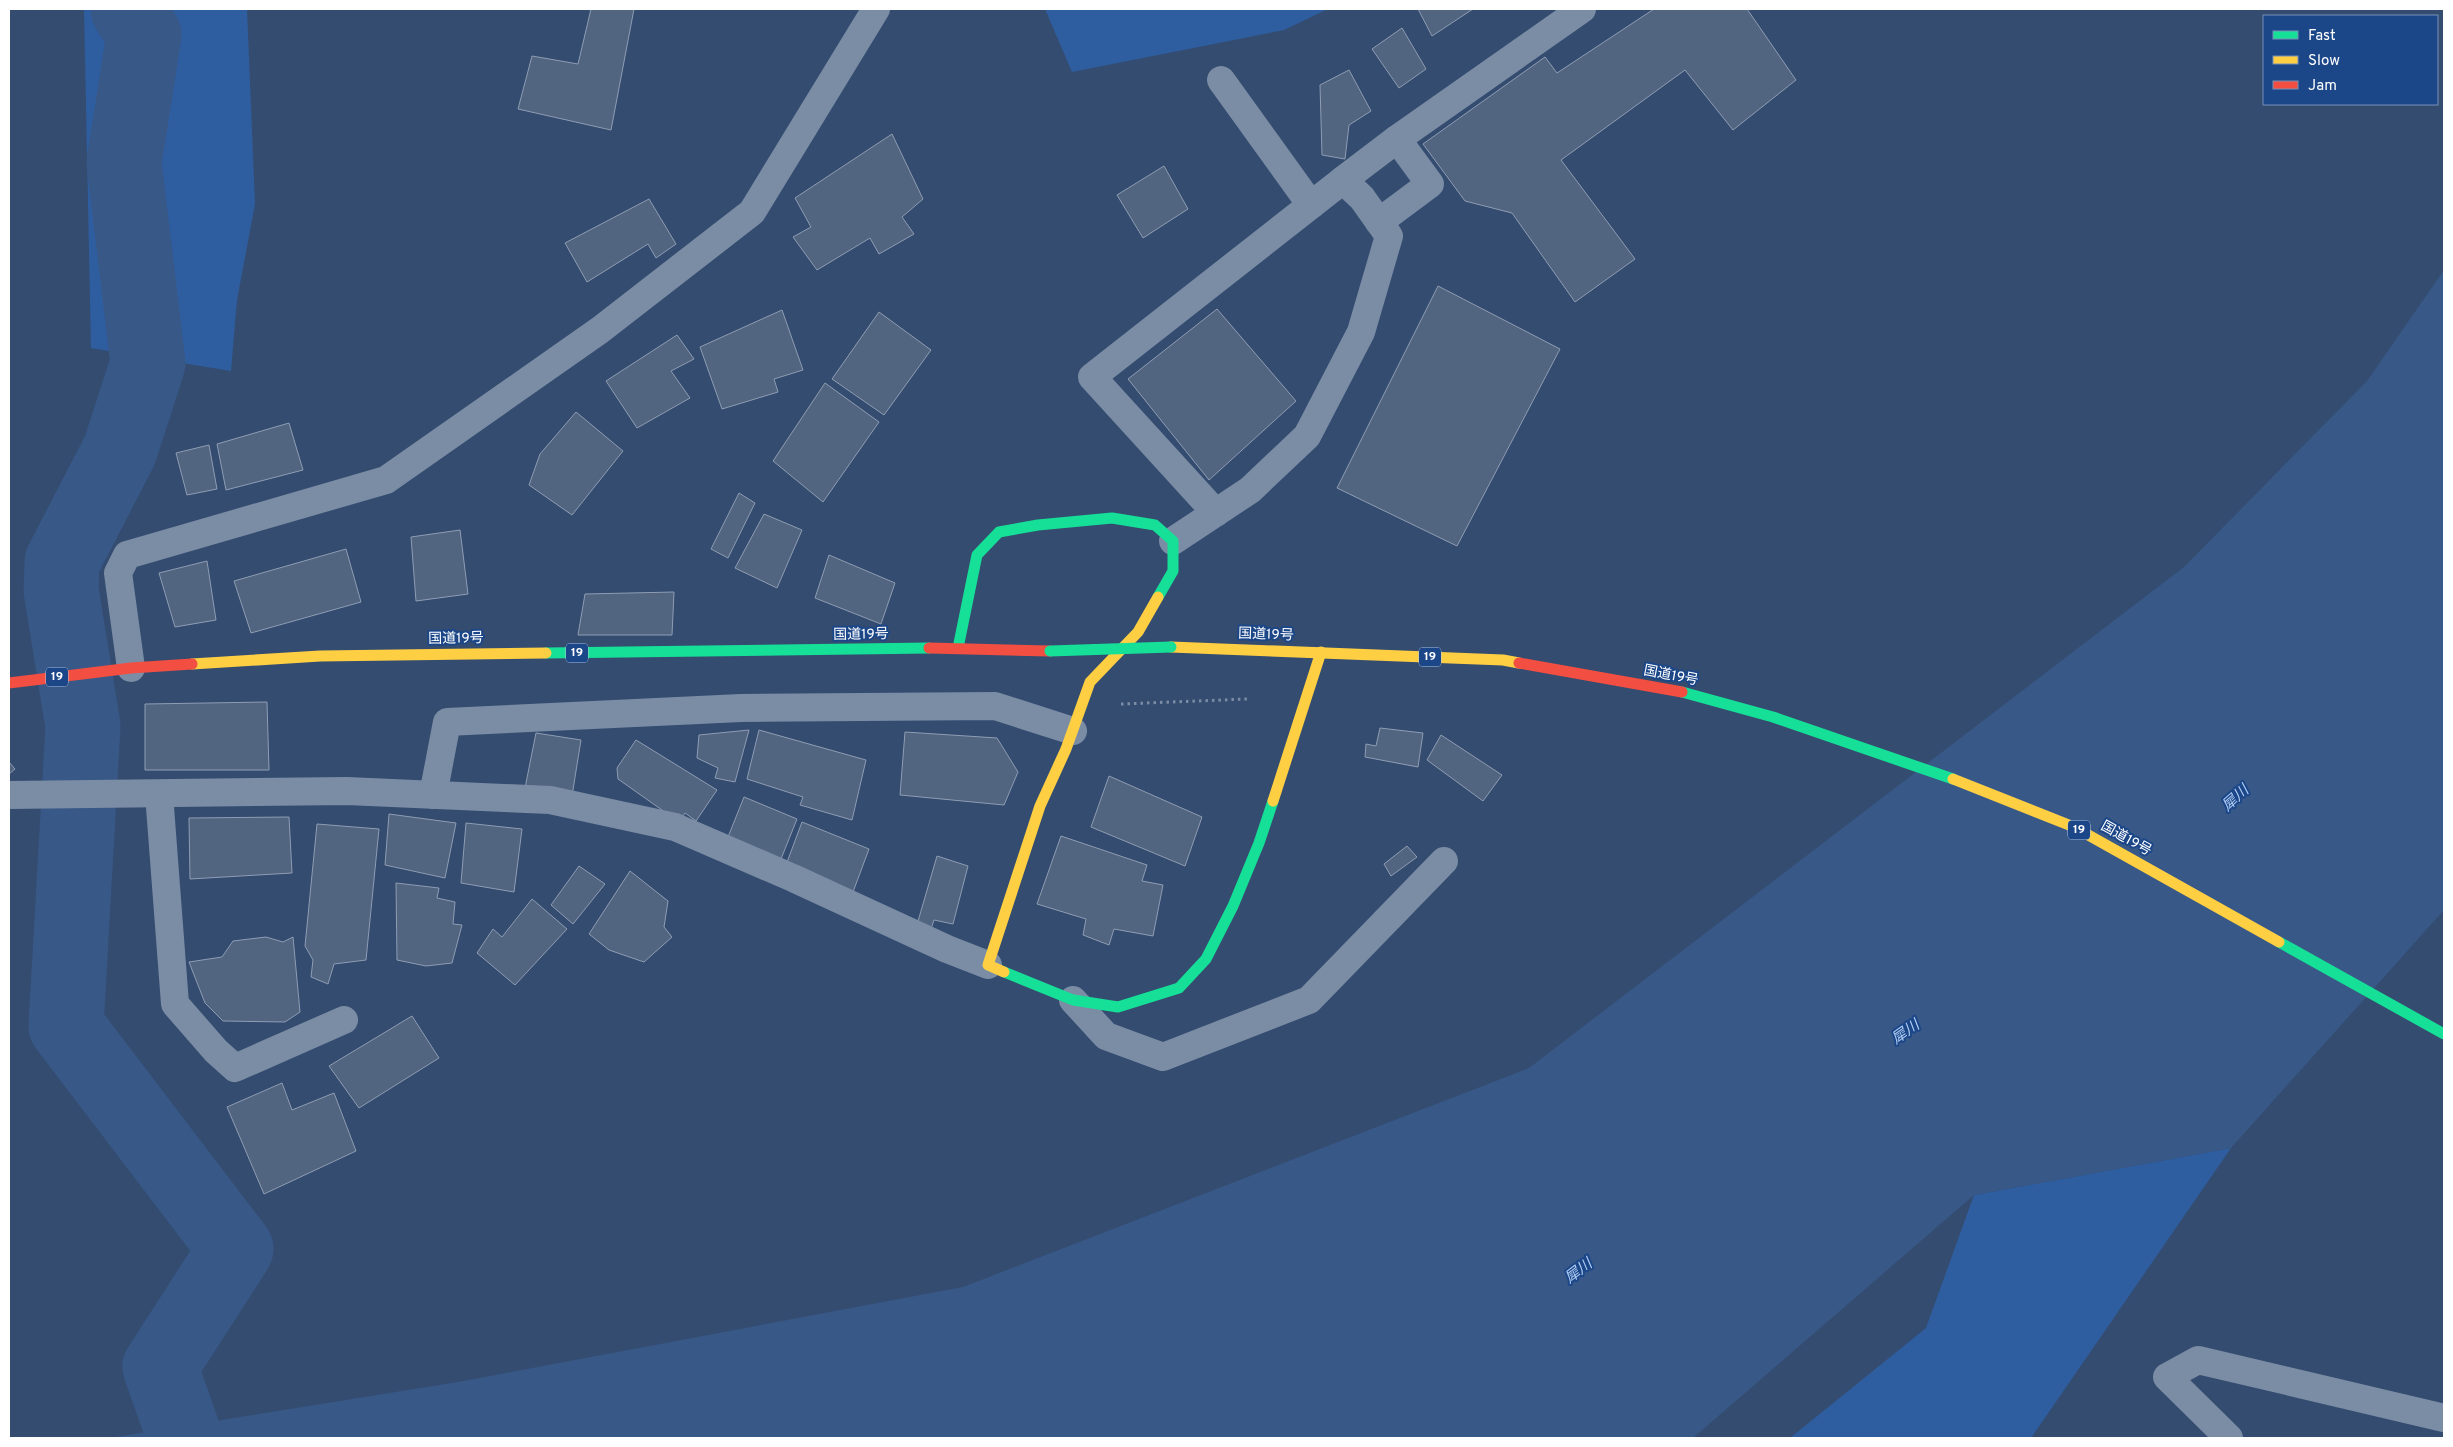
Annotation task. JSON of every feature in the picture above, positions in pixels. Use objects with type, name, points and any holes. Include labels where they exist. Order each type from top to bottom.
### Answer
[{"type":"main road","points":[[958,648],[977,555],[999,532],[1038,525],[1112,518],[1155,525],[1173,541],[1173,571],[1138,632],[1090,682],[1073,731],[1040,806],[988,965],[1073,1000],[1118,1007],[1179,988],[1206,959],[1233,906],[1259,843],[1320,652]]},
{"type":"main road","name":"国道19号","points":[[9,683],[118,669],[320,656],[958,648],[1050,651],[1171,647],[1504,660],[1685,694],[1773,717],[1976,787],[2074,827],[2444,1034]]},
{"type":"street","points":[[118,669],[118,573],[126,554],[386,480],[600,330],[752,212],[876,9]]},
{"type":"street","points":[[1216,513],[1092,377],[1397,139],[1582,9]]},
{"type":"street","points":[[1221,80],[1311,205]]},
{"type":"street","points":[[1379,222],[1430,184],[1397,139]]},
{"type":"street","points":[[1173,541],[1250,490],[1307,436],[1361,332],[1389,236],[1362,198],[1343,180]]},
{"type":"street","points":[[433,794],[447,722],[740,708],[995,706],[1073,731]]},
{"type":"street","points":[[9,795],[347,791],[550,800],[675,827],[793,878],[947,949],[988,965]]},
{"type":"street","points":[[159,794],[175,1004],[216,1051],[235,1068],[344,1020]]},
{"type":"street","points":[[1073,1000],[1106,1036],[1163,1057],[1309,1000],[1444,861]]},
{"type":"street","points":[[2229,1438],[2167,1377],[2198,1360],[2444,1418]]},
{"type":"path","points":[[1083,705],[1247,699]]},
{"type":"shaded area","points":[[84,9],[247,9],[255,204],[237,300],[231,371],[91,348]]},
{"type":"shaded area","points":[[1045,9],[1328,9],[1284,30],[1072,72]]},
{"type":"shaded area","points":[[2231,1148],[2031,1438],[1790,1438],[1926,1328],[1974,1195]]},
{"type":"water","name":"犀川","points":[[2444,270],[2444,910],[2231,1148],[1974,1195],[1693,1438],[109,1438],[458,1382],[963,1287],[1529,1068],[2184,567],[2367,381]]},
{"type":"building","points":[[591,9],[634,9],[611,130],[518,109],[532,56],[578,64]]},
{"type":"building","points":[[1418,9],[1473,9],[1432,36]]},
{"type":"building","points":[[1654,9],[1747,9],[1796,80],[1733,130],[1685,70],[1561,160],[1635,259],[1575,302],[1512,213],[1465,201],[1423,144],[1545,57],[1557,73]]},
{"type":"building","points":[[1402,28],[1426,69],[1399,88],[1372,49]]},
{"type":"building","points":[[1349,70],[1371,111],[1349,125],[1345,159],[1322,155],[1320,85]]},
{"type":"building","points":[[892,134],[923,199],[902,217],[914,234],[879,254],[870,238],[817,270],[793,237],[811,227],[795,198]]},
{"type":"building","points":[[1164,166],[1188,209],[1143,238],[1117,195]]},
{"type":"building","points":[[649,199],[676,244],[656,258],[648,244],[587,282],[565,243]]},
{"type":"building","points":[[1438,286],[1560,349],[1457,546],[1337,488]]},
{"type":"building","points":[[1217,309],[1296,401],[1209,480],[1128,379]]},
{"type":"building","points":[[782,310],[803,370],[774,379],[778,392],[722,409],[700,347]]},
{"type":"building","points":[[879,312],[931,350],[884,415],[832,379]]},
{"type":"building","points":[[677,335],[694,359],[671,371],[690,398],[637,428],[606,381]]},
{"type":"building","points":[[825,383],[879,422],[823,502],[773,461]]},
{"type":"building","points":[[576,412],[623,451],[572,515],[529,485],[540,454]]},
{"type":"building","points":[[289,423],[303,470],[226,490],[217,444]]},
{"type":"building","points":[[209,445],[217,489],[187,495],[176,453]]},
{"type":"building","points":[[739,493],[755,503],[728,558],[711,549]]},
{"type":"building","points":[[764,514],[802,530],[777,588],[735,568]]},
{"type":"building","points":[[460,530],[468,594],[416,601],[411,537]]},
{"type":"building","points":[[346,549],[361,602],[251,633],[234,581]]},
{"type":"building","points":[[829,555],[895,583],[881,624],[815,598]]},
{"type":"building","points":[[207,561],[216,620],[175,627],[159,573]]},
{"type":"building","points":[[674,592],[672,635],[578,635],[585,594]]},
{"type":"building","points":[[267,702],[269,770],[145,770],[145,704]]},
{"type":"building","points":[[1380,728],[1423,733],[1418,767],[1365,757],[1366,744],[1376,746]]},
{"type":"building","points":[[749,730],[735,782],[715,778],[718,768],[697,758],[699,735]]},
{"type":"building","points":[[759,730],[866,760],[852,820],[800,805],[803,797],[747,779]]},
{"type":"building","points":[[905,732],[997,738],[1018,772],[1004,805],[900,795]]},
{"type":"building","points":[[536,733],[581,740],[572,796],[525,788]]},
{"type":"building","points":[[1441,735],[1502,775],[1483,801],[1427,760]]},
{"type":"building","points":[[636,740],[717,790],[696,821],[685,813],[679,822],[618,779],[617,768]]},
{"type":"building","points":[[9,762],[15,769],[9,774]]},
{"type":"building","points":[[1109,776],[1202,817],[1185,866],[1091,827]]},
{"type":"building","points":[[744,797],[797,819],[781,859],[728,837]]},
{"type":"building","points":[[389,814],[456,823],[445,878],[385,865]]},
{"type":"building","points":[[289,817],[292,873],[190,879],[189,818]]},
{"type":"building","points":[[802,822],[869,849],[853,892],[786,865]]},
{"type":"building","points":[[466,823],[522,829],[514,892],[461,883]]},
{"type":"building","points":[[317,824],[379,829],[366,960],[334,964],[328,984],[311,977],[313,960],[305,946]]},
{"type":"building","points":[[1061,836],[1147,865],[1142,881],[1163,885],[1153,936],[1114,929],[1109,945],[1083,935],[1086,919],[1037,904]]},
{"type":"building","points":[[1407,846],[1417,857],[1391,876],[1384,864]]},
{"type":"building","points":[[937,856],[968,866],[953,924],[934,920],[930,932],[916,928]]},
{"type":"building","points":[[579,866],[605,884],[573,924],[551,905]]},
{"type":"building","points":[[630,871],[668,901],[664,927],[672,937],[644,962],[609,950],[589,934]]},
{"type":"building","points":[[396,883],[439,888],[437,898],[455,902],[453,924],[462,925],[452,963],[426,966],[397,960]]},
{"type":"building","points":[[532,899],[567,929],[515,985],[477,953],[493,929],[502,937]]},
{"type":"building","points":[[266,937],[283,942],[293,937],[300,1012],[285,1022],[223,1021],[205,1003],[189,962],[222,957],[233,941]]},
{"type":"building","points":[[412,1016],[439,1058],[359,1108],[329,1066]]},
{"type":"building","points":[[282,1083],[292,1110],[334,1093],[356,1151],[264,1194],[227,1107]]},
{"type":"waterway","points":[[128,9],[144,35],[124,163],[148,363],[120,450],[62,562],[61,590],[83,726],[66,1026],[236,1249],[160,1367],[185,1438]]},
{"type":"traffic: fast","points":[[958,648],[977,555],[999,532],[1038,525],[1112,518],[1155,525],[1173,541],[1173,571],[1158,597]]},
{"type":"traffic: fast","points":[[1050,651],[1171,647]]},
{"type":"traffic: fast","points":[[546,653],[929,648]]},
{"type":"traffic: fast","points":[[1682,692],[1773,717],[1953,779]]},
{"type":"traffic: fast","points":[[1004,972],[1073,1000],[1118,1007],[1179,988],[1206,959],[1233,906],[1259,843],[1273,801]]},
{"type":"traffic: fast","points":[[2279,942],[2444,1034]]},
{"type":"traffic: slow","points":[[1004,972],[988,965],[1040,806],[1066,749],[1090,682],[1138,632],[1158,597]]},
{"type":"traffic: slow","points":[[1171,647],[1503,660],[1519,663]]},
{"type":"traffic: slow","points":[[1273,801],[1321,652]]},
{"type":"traffic: slow","points":[[192,664],[320,656],[546,653]]},
{"type":"traffic: slow","points":[[1953,779],[2074,827],[2279,942]]},
{"type":"traffic: jam","points":[[929,648],[1050,651]]},
{"type":"traffic: jam","points":[[1519,663],[1682,692]]},
{"type":"traffic: jam","points":[[9,683],[131,668],[192,664]]}]
